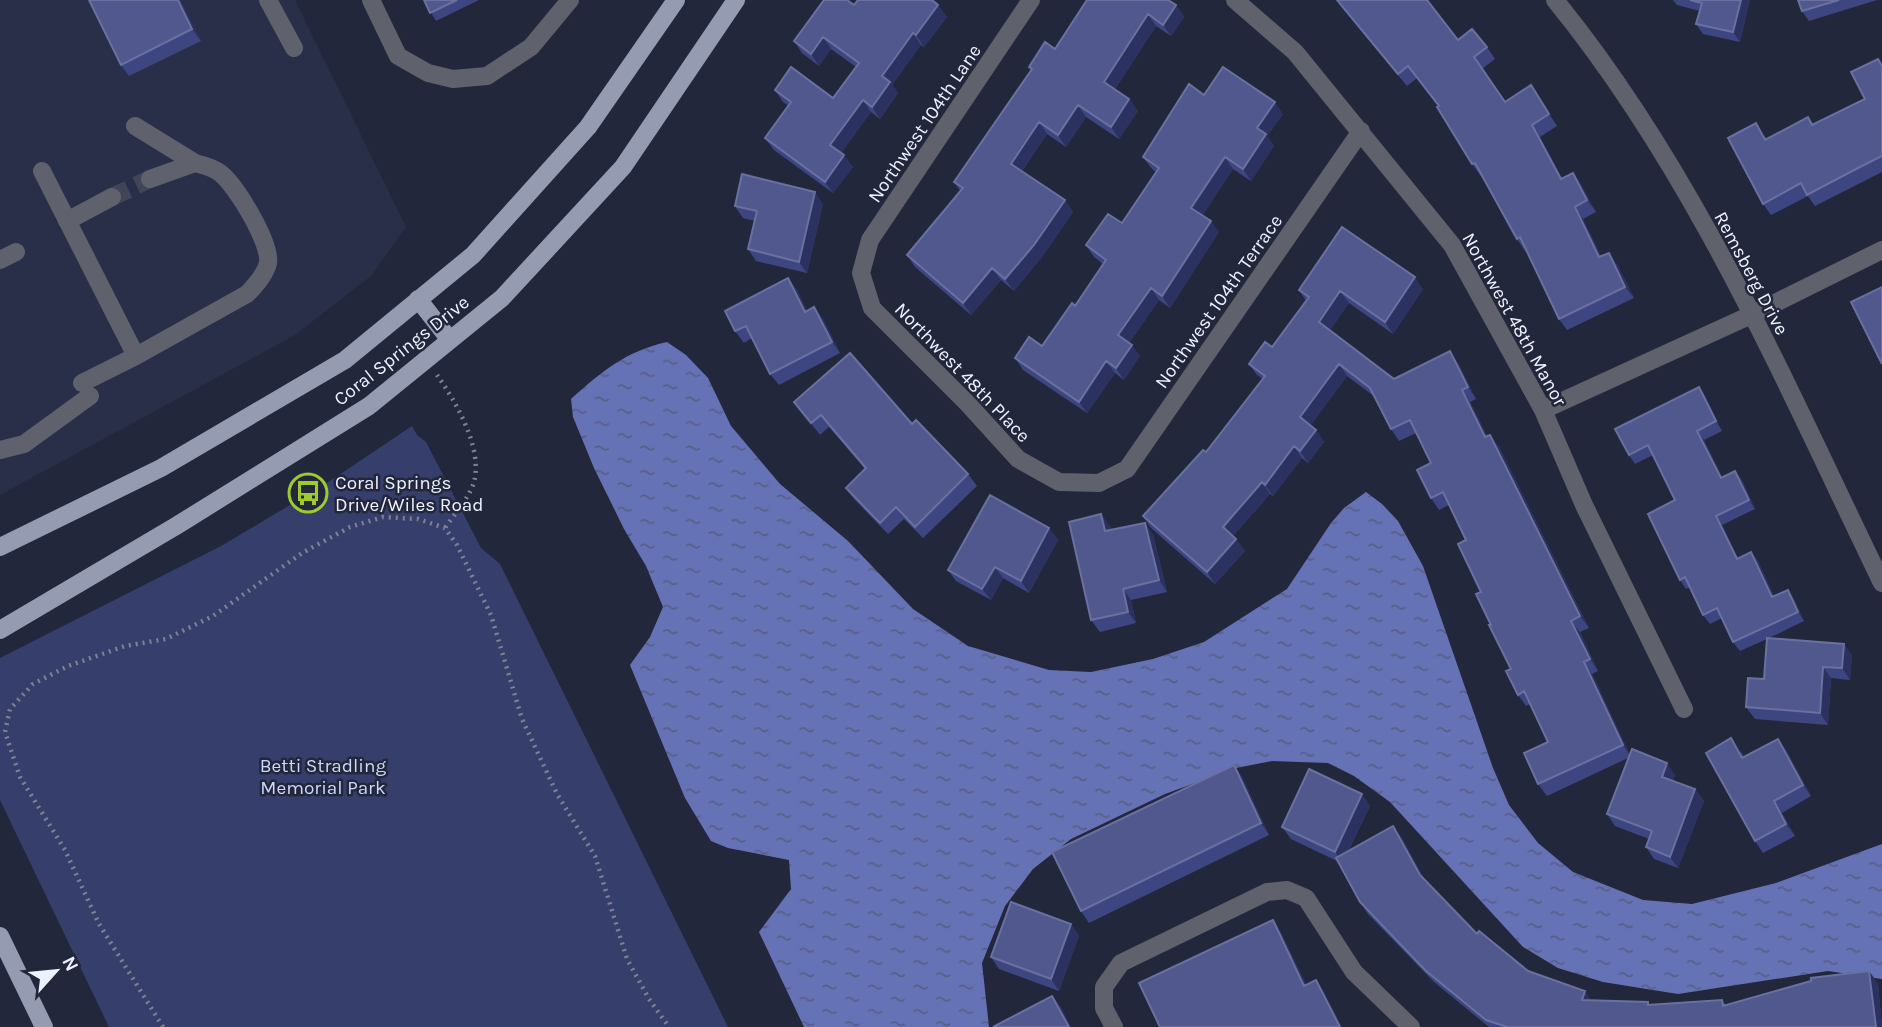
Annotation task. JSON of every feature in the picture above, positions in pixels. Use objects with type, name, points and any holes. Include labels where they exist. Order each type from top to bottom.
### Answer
[{"type":"main road","name":"Coral Springs Drive","points":[[0,547],[161,468],[345,360],[473,255],[588,127],[676,0]]},
{"type":"main road","name":"Coral Springs Drive","points":[[0,630],[176,526],[369,406],[502,298],[623,167],[736,0]]},
{"type":"main road","points":[[418,299],[450,340]]},
{"type":"main road","points":[[0,936],[44,1027]]},
{"type":"street","points":[[268,0],[294,48]]},
{"type":"street","points":[[371,0],[398,56],[428,74],[453,79],[487,76],[531,47],[570,0]]},
{"type":"street","name":"Northwest 104th Lane","points":[[862,273],[870,240],[1031,0]]},
{"type":"street","name":"Northwest 48th Manor","points":[[1235,0],[1295,52],[1452,245],[1543,410],[1584,505],[1684,709]]},
{"type":"street","name":"Remsberg Drive","points":[[1555,0],[1593,46],[1674,169],[1751,315],[1882,583]]},
{"type":"street","points":[[0,450],[24,444],[86,390],[136,356],[247,294],[261,280],[268,261],[265,244],[234,186],[218,171],[195,163],[135,125]]},
{"type":"street","name":"Northwest 104th Terrace","points":[[1099,483],[1128,469],[1361,131]]},
{"type":"street","points":[[150,179],[195,163]]},
{"type":"street","points":[[42,171],[136,356]]},
{"type":"street","points":[[67,221],[112,197]]},
{"type":"street","points":[[1543,410],[1751,315],[1882,250]]},
{"type":"street","name":"Northwest 48th Place","points":[[862,273],[872,308],[968,404],[1018,459],[1059,482],[1099,483]]},
{"type":"street","points":[[1114,1027],[1104,1009],[1104,987],[1121,963],[1267,892],[1287,890],[1306,898],[1354,972],[1411,1027]]},
{"type":"path","points":[[426,359],[450,393],[471,434],[474,459],[474,481],[445,528]]},
{"type":"path","points":[[163,1027],[100,924],[65,850],[20,777],[5,732],[10,709],[33,684],[68,667],[125,646],[166,639],[213,616],[302,553],[350,527],[383,517],[418,519],[445,528],[457,545],[491,615],[522,719],[557,794],[595,856],[627,959],[649,999],[669,1027]]},
{"type":"shaded area","points":[[0,0],[295,0],[406,227],[371,276],[295,335],[0,495]]},
{"type":"green space","name":"Betti Stradling Memorial Park","points":[[412,426],[417,435],[426,442],[481,548],[500,564],[728,1027],[109,1027],[0,800],[0,658],[221,546],[327,483]]},
{"type":"water","points":[[667,342],[686,355],[708,378],[731,426],[780,484],[848,541],[913,609],[968,646],[1049,670],[1091,672],[1153,659],[1204,642],[1287,589],[1331,523],[1344,508],[1366,492],[1398,521],[1423,566],[1493,768],[1509,805],[1538,843],[1573,872],[1643,900],[1692,904],[1776,883],[1882,844],[1882,979],[1828,971],[1678,994],[1603,982],[1558,968],[1523,947],[1390,802],[1354,776],[1328,763],[1272,761],[1236,768],[1165,794],[1071,839],[1033,869],[1005,906],[982,963],[989,1027],[804,1027],[759,932],[791,889],[789,860],[728,848],[711,841],[685,798],[630,665],[650,637],[663,607],[646,566],[594,468],[573,417],[571,399],[593,380],[627,357]]},
{"type":"building","points":[[89,0],[178,0],[192,29],[121,65]]},
{"type":"building","points":[[424,0],[457,0],[430,13]]},
{"type":"building","points":[[824,0],[847,0],[854,5],[858,0],[932,0],[938,5],[916,35],[913,33],[882,76],[890,82],[872,107],[863,100],[830,145],[844,155],[825,182],[765,138],[791,102],[775,90],[791,67],[833,98],[859,63],[823,37],[811,54],[794,41]]},
{"type":"building","points":[[1087,0],[1168,0],[1176,5],[1163,25],[1148,14],[1104,82],[1129,99],[1111,127],[1078,105],[1058,135],[1039,122],[1011,164],[1065,200],[1034,245],[1005,279],[992,268],[963,303],[907,255],[963,188],[954,182],[1032,69],[1029,67],[1045,42],[1055,49]]},
{"type":"building","points":[[1337,0],[1427,0],[1458,40],[1472,29],[1487,47],[1474,57],[1505,102],[1531,85],[1549,114],[1532,125],[1561,179],[1573,173],[1587,200],[1575,207],[1599,257],[1609,253],[1625,287],[1559,319],[1520,237],[1517,239],[1475,163],[1472,164],[1437,107],[1439,106],[1408,66],[1398,74]]},
{"type":"building","points":[[1690,0],[1741,0],[1733,32],[1696,24],[1702,3]]},
{"type":"building","points":[[1798,0],[1839,0],[1802,11]]},
{"type":"building","points":[[1878,59],[1882,66],[1882,156],[1807,195],[1801,183],[1763,204],[1728,138],[1756,123],[1765,140],[1808,117],[1812,125],[1865,99],[1851,72]]},
{"type":"building","points":[[1223,67],[1275,102],[1257,128],[1266,134],[1243,169],[1225,157],[1191,208],[1211,221],[1162,296],[1151,288],[1118,335],[1132,345],[1116,368],[1106,361],[1079,402],[1015,358],[1029,337],[1042,346],[1072,303],[1075,306],[1106,260],[1086,245],[1108,214],[1122,223],[1159,168],[1143,157],[1189,84],[1204,95]]},
{"type":"building","points":[[742,174],[815,192],[799,262],[748,249],[757,211],[735,206]]},
{"type":"building","points":[[1342,227],[1415,277],[1385,322],[1340,291],[1319,322],[1394,379],[1450,351],[1468,387],[1462,390],[1485,437],[1490,435],[1580,616],[1571,621],[1590,659],[1584,662],[1623,745],[1538,784],[1524,753],[1548,742],[1524,691],[1518,695],[1506,671],[1511,669],[1489,625],[1476,594],[1481,592],[1458,544],[1466,540],[1443,492],[1431,498],[1417,470],[1431,463],[1410,420],[1391,429],[1370,388],[1339,364],[1300,417],[1316,430],[1300,451],[1294,446],[1265,485],[1262,482],[1223,527],[1236,539],[1207,572],[1143,516],[1203,450],[1206,452],[1265,376],[1249,364],[1265,342],[1272,347],[1309,297],[1299,290]]},
{"type":"building","points":[[788,278],[805,312],[814,307],[832,342],[770,374],[746,326],[735,331],[725,311]]},
{"type":"building","points":[[1882,287],[1882,364],[1851,302]]},
{"type":"building","points":[[850,353],[912,424],[916,420],[968,474],[915,527],[896,507],[880,523],[846,488],[866,468],[821,415],[811,423],[794,402]]},
{"type":"building","points":[[1699,387],[1716,421],[1697,431],[1721,478],[1735,471],[1749,500],[1716,516],[1737,559],[1751,552],[1772,597],[1788,590],[1798,612],[1733,642],[1717,608],[1703,615],[1685,577],[1680,580],[1648,514],[1675,500],[1648,445],[1629,455],[1615,429]]},
{"type":"building","points":[[990,495],[1049,528],[1021,581],[995,567],[982,589],[948,570]]},
{"type":"building","points":[[1101,514],[1105,531],[1145,523],[1159,580],[1123,589],[1128,612],[1091,620],[1069,522]]},
{"type":"building","points":[[1767,638],[1844,644],[1842,668],[1823,667],[1820,713],[1746,707],[1748,678],[1764,679]]},
{"type":"building","points":[[1731,738],[1742,758],[1778,739],[1803,785],[1774,801],[1786,824],[1755,841],[1706,753]]},
{"type":"building","points":[[1632,749],[1667,763],[1662,777],[1695,789],[1670,857],[1646,847],[1652,831],[1607,814]]},
{"type":"building","points":[[1234,765],[1261,823],[1081,911],[1052,852]]},
{"type":"building","points":[[1309,769],[1362,794],[1335,852],[1282,827]]},
{"type":"building","points":[[1393,826],[1420,875],[1477,934],[1479,931],[1528,971],[1585,991],[1582,1000],[1648,1002],[1648,1005],[1722,1000],[1723,1006],[1811,981],[1811,978],[1869,971],[1876,1027],[1507,1027],[1486,1020],[1426,971],[1360,902],[1336,858]]},
{"type":"building","points":[[1011,902],[1071,924],[1051,979],[991,957]]},
{"type":"building","points":[[1273,920],[1304,986],[1316,980],[1340,1027],[1160,1027],[1139,983]]},
{"type":"building","points":[[1052,996],[1069,1027],[993,1027]]},
{"type":"tunnel","points":[[112,197],[150,179]]},
{"type":"place","name":"Coral Springs Drive/Wiles Road","points":[[308,493]]}]
